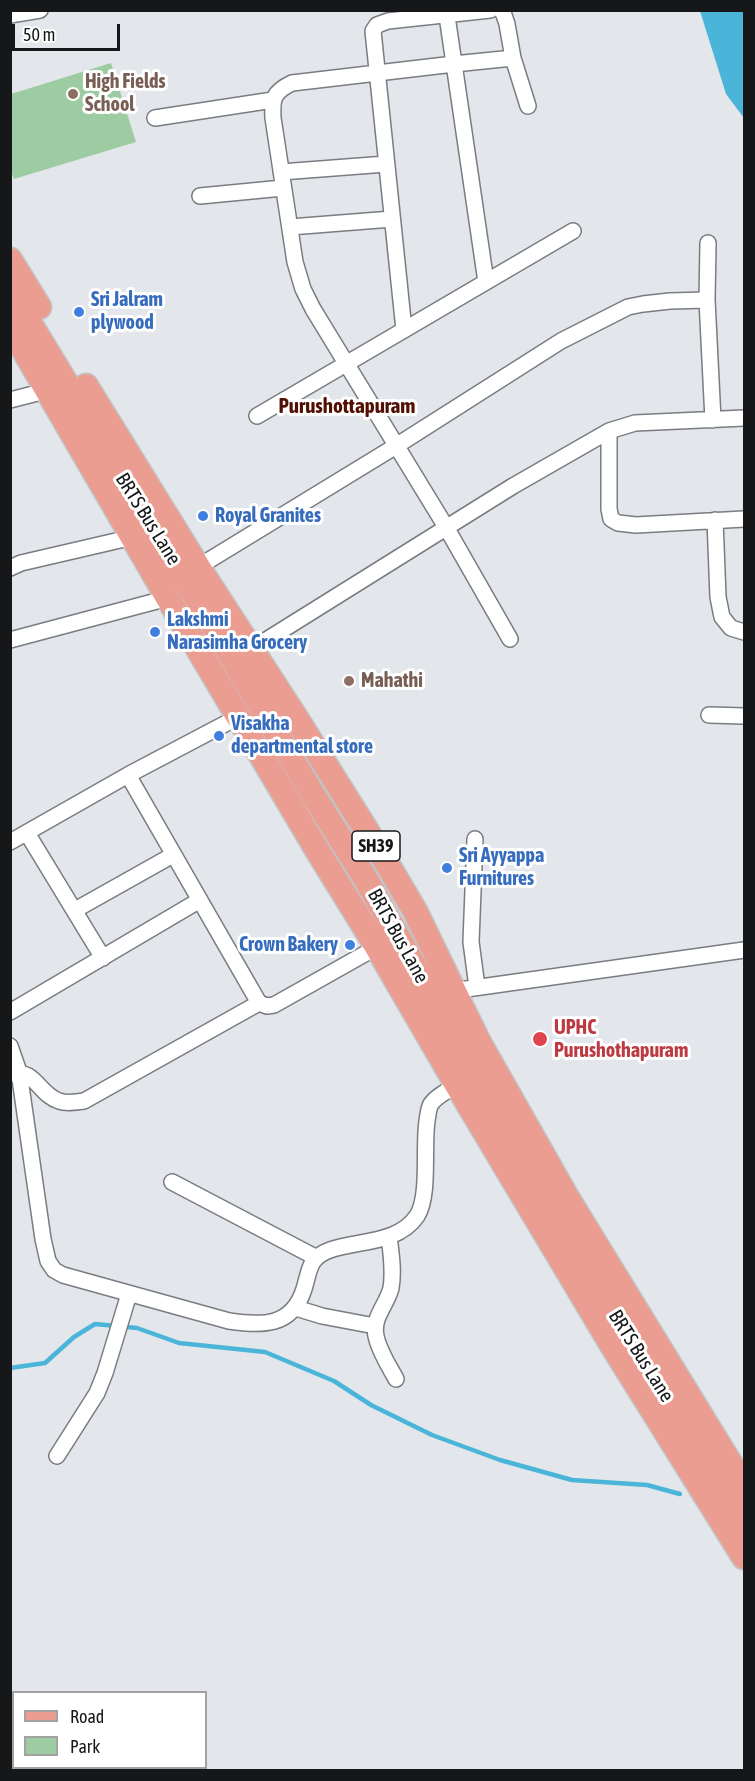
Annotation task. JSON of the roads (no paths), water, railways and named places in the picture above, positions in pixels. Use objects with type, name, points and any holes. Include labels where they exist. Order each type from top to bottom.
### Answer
[{"type":"main road","name":"SH39","points":[[10,260],[198,567],[242,655],[296,718],[385,860],[415,911],[477,1041],[566,1196],[744,1486]]},
{"type":"main road","name":"BRTS Bus Lane","points":[[10,291],[202,606],[242,655],[313,795],[385,911],[454,1037],[598,1288],[744,1520]]},
{"type":"main road","name":"SH39","points":[[10,326],[238,717],[612,1345],[744,1557]]},
{"type":"street","points":[[10,15],[40,10]]},
{"type":"street","points":[[404,330],[373,31],[377,25],[388,21],[490,10]]},
{"type":"street","points":[[500,10],[507,24],[513,58],[528,106]]},
{"type":"street","points":[[447,16],[486,282]]},
{"type":"street","points":[[510,639],[446,527],[303,289],[295,262],[273,118],[273,100],[282,88],[292,83],[513,58]]},
{"type":"street","points":[[155,118],[273,100]]},
{"type":"street","points":[[200,195],[386,164]]},
{"type":"street","points":[[290,227],[392,219]]},
{"type":"street","points":[[257,416],[573,231]]},
{"type":"street","points":[[708,243],[707,300],[712,420]]},
{"type":"street","points":[[198,567],[396,446],[561,341],[628,308],[670,301],[707,300]]},
{"type":"street","points":[[10,400],[49,390]]},
{"type":"street","points":[[213,673],[446,527],[609,431],[635,423],[744,418]]},
{"type":"street","points":[[609,431],[611,519],[618,523],[636,525],[744,519]]},
{"type":"street","points":[[715,520],[718,597],[722,617],[730,628],[744,632]]},
{"type":"street","points":[[10,568],[21,563],[132,537]]},
{"type":"street","points":[[10,640],[168,598]]},
{"type":"street","points":[[709,715],[744,716]]},
{"type":"street","points":[[10,842],[128,775],[238,717]]},
{"type":"street","points":[[128,775],[259,1003],[267,1006],[274,1005],[377,947]]},
{"type":"street","points":[[27,832],[103,958]]},
{"type":"street","points":[[475,839],[471,942],[477,987]]},
{"type":"street","points":[[75,910],[172,855]]},
{"type":"street","points":[[10,1012],[200,900]]},
{"type":"street","points":[[452,991],[744,950]]},
{"type":"street","points":[[15,1073],[34,1080],[53,1099],[73,1103],[84,1101],[259,1003]]},
{"type":"street","points":[[10,1046],[42,1239],[48,1261],[54,1270],[63,1275],[129,1294],[229,1321],[253,1324],[266,1324],[282,1318],[296,1308],[304,1290],[309,1267],[315,1257],[329,1250],[389,1236],[407,1227],[423,1203],[428,1111],[432,1103],[457,1085]]},
{"type":"street","points":[[172,1182],[315,1257]]},
{"type":"street","points":[[389,1236],[393,1274],[390,1290],[375,1326],[376,1337],[396,1379]]},
{"type":"street","points":[[57,1456],[97,1392],[129,1294]]},
{"type":"street","points":[[296,1308],[322,1316],[375,1326]]},
{"type":"water","points":[[700,11],[744,11],[744,118],[726,94]]},
{"type":"waterway","points":[[10,1368],[45,1363],[74,1337],[95,1324],[137,1328],[179,1343],[265,1352],[334,1381],[371,1405],[432,1435],[500,1460],[572,1480],[647,1485],[680,1494]]},
{"type":"place","name":"High Fields School","points":[[73,94]]},
{"type":"place","name":"Sri Jalram plywood","points":[[79,312]]},
{"type":"place","name":"Royal Granites","points":[[203,516]]},
{"type":"place","name":"Lakshmi Narasimha Grocery","points":[[155,632]]},
{"type":"place","name":"Mahathi","points":[[349,681]]},
{"type":"place","name":"Visakha departmental store","points":[[219,736]]},
{"type":"place","name":"Sri Ayyappa Furnitures","points":[[447,868]]},
{"type":"place","name":"Crown Bakery","points":[[350,945]]},
{"type":"place","name":"UPHC Purushothapuram","points":[[540,1039]]},
{"type":"district","name":"Purushottapuram","points":[[347,406]]}]
